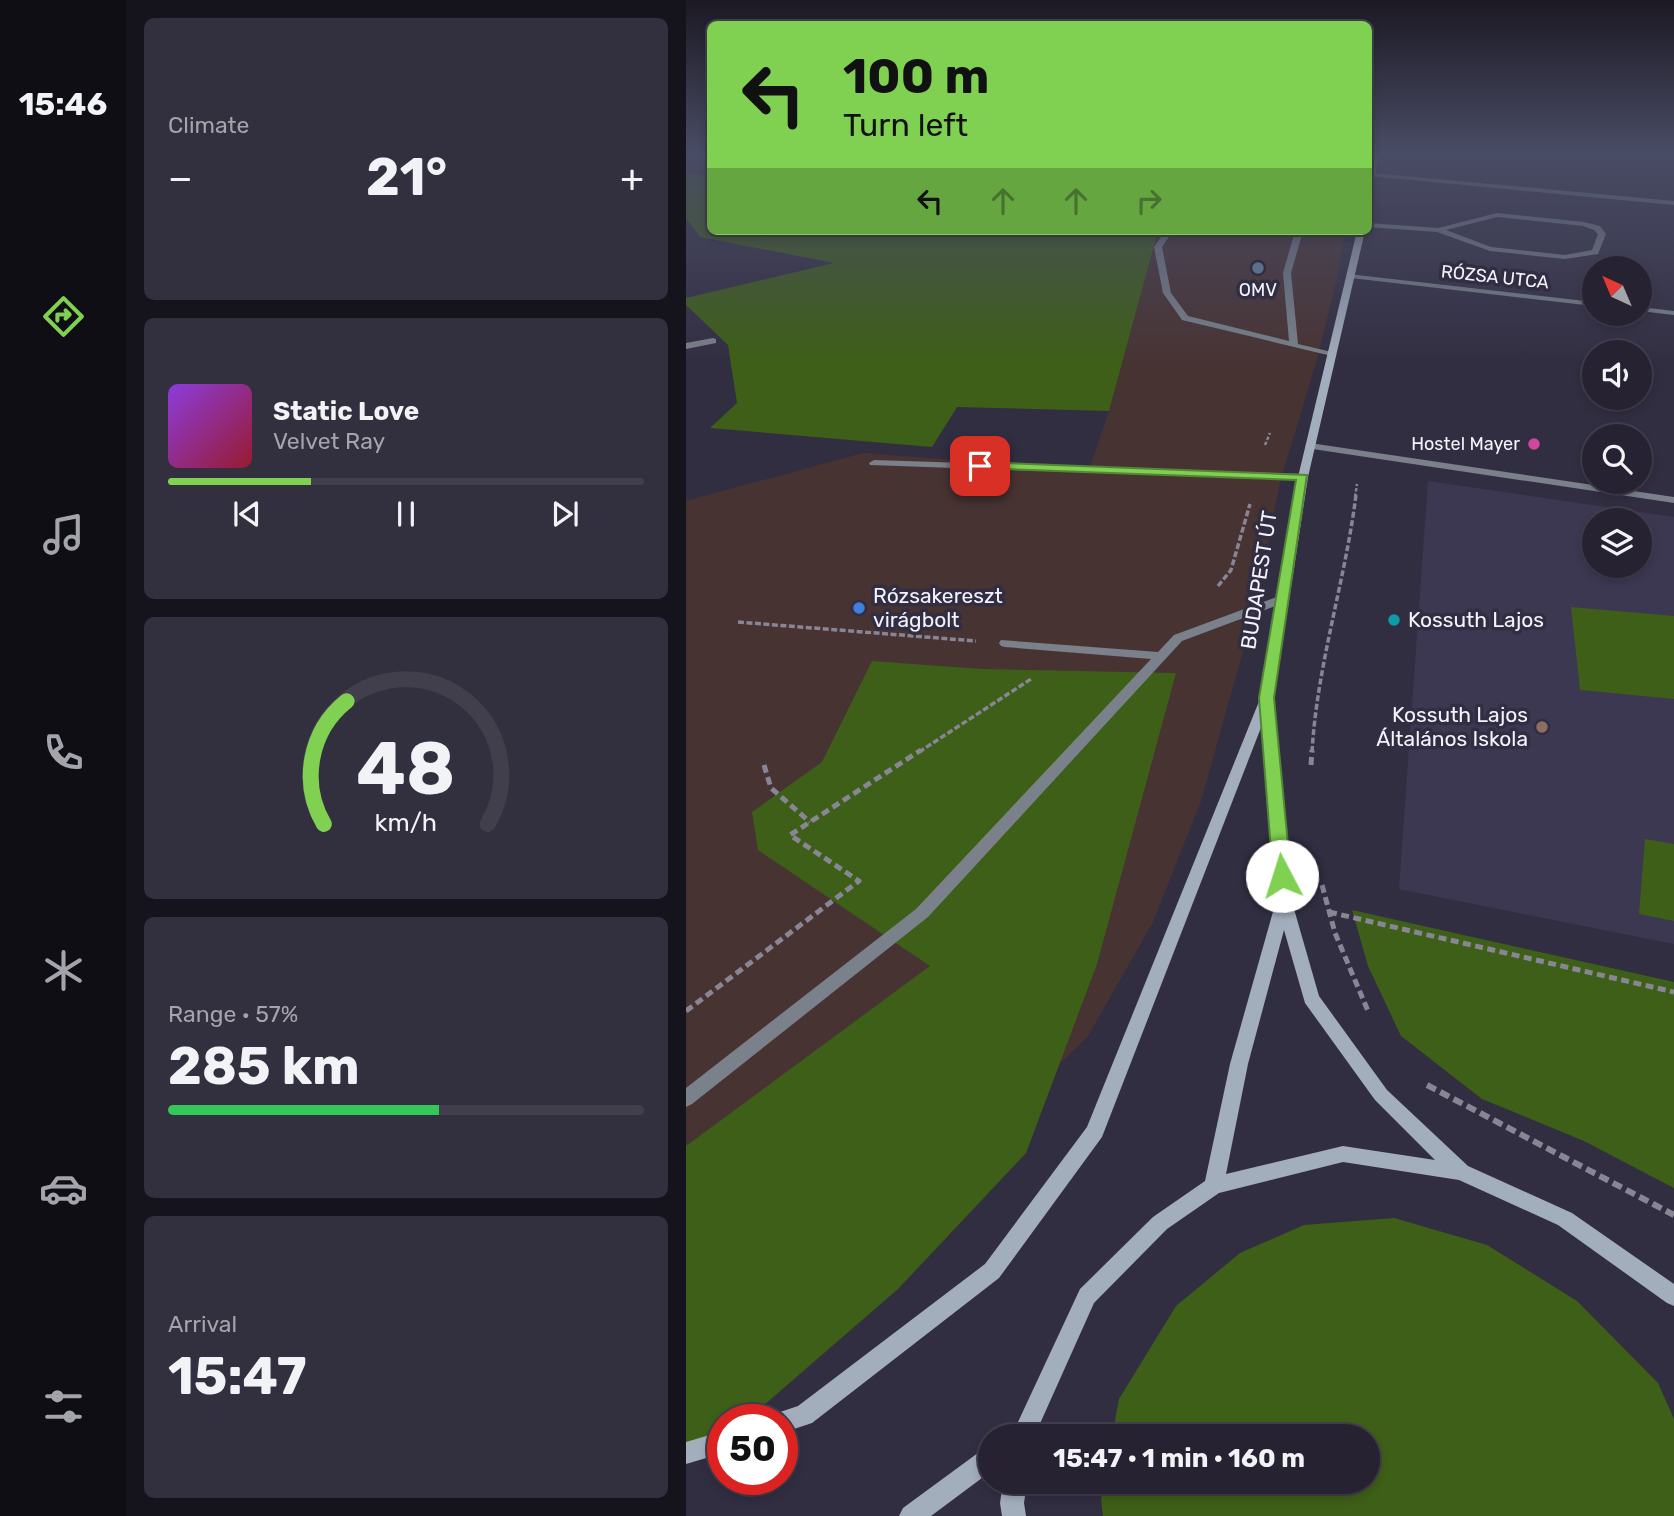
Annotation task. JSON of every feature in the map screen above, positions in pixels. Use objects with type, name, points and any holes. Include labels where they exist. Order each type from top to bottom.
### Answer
[{"type":"main road","name":"BUDAPEST ÚT","points":[[1360,235],[1303,477],[1267,698],[1284,902],[1311,998],[1381,1095],[1461,1172]]},
{"type":"main road","points":[[798,1417],[992,1271],[1095,1131],[1267,698]]},
{"type":"main road","name":"BUDAPEST ÚT","points":[[1214,1186],[1239,1064],[1284,902]]},
{"type":"main road","name":"BUDAPEST ÚT","points":[[1027,1424],[1087,1296],[1160,1223],[1214,1186],[1343,1154],[1461,1172],[1565,1219],[1674,1296]]},
{"type":"main road","points":[[686,1453],[707,1447]]},
{"type":"main road","points":[[911,1516],[978,1467]]},
{"type":"main road","points":[[1013,1494],[1014,1516]]},
{"type":"street","points":[[1438,230],[1467,223]]},
{"type":"street","points":[[1372,225],[1438,230],[1490,249],[1565,257],[1585,256],[1595,251],[1602,234],[1597,228],[1572,223]]},
{"type":"street","points":[[1166,235],[1158,247],[1167,293],[1185,318],[1333,355]]},
{"type":"street","points":[[1294,345],[1287,273],[1299,235]]},
{"type":"street","name":"RÓZSA UTCA","points":[[1350,276],[1582,303]]},
{"type":"street","points":[[1652,310],[1674,313]]},
{"type":"street","points":[[686,346],[713,341]]},
{"type":"street","points":[[1310,446],[1674,500]]},
{"type":"street","points":[[874,463],[1303,477]]},
{"type":"street","points":[[686,1099],[922,913],[1178,638],[1282,599]]},
{"type":"street","points":[[1005,643],[1160,656]]},
{"type":"path","points":[[1311,768],[1312,744],[1329,631],[1354,516],[1358,471],[1363,454]]},
{"type":"path","points":[[738,622],[1005,643]]},
{"type":"path","points":[[686,1011],[859,881],[790,835],[1077,649]]},
{"type":"path","points":[[764,765],[771,788],[810,822]]},
{"type":"path","points":[[1321,884],[1354,984],[1374,1023]]},
{"type":"path","points":[[1284,902],[1674,992]]},
{"type":"path","points":[[1418,1081],[1674,1215]]},
{"type":"shaded area","points":[[1157,235],[1344,235],[1318,356],[1280,482],[1258,598],[1201,801],[1152,924],[1088,1036],[962,1161],[686,1316],[686,501],[863,453],[1089,470],[1109,411]]},
{"type":"shaded area","name":"Kossuth Lajos Általános Iskola","points":[[1428,481],[1612,508],[1582,508],[1582,578],[1652,578],[1652,514],[1674,517],[1674,944],[1399,889]]},
{"type":"green space","points":[[689,223],[707,223],[707,235],[1157,235],[1109,411],[957,407],[932,447],[710,428],[737,403],[728,345],[686,305],[686,298],[834,263],[700,237]]},
{"type":"green space","points":[[1571,607],[1674,616],[1674,699],[1580,690]]},
{"type":"green space","points":[[872,661],[981,669],[1176,673],[1097,964],[1026,1153],[898,1289],[765,1404],[707,1404],[707,1444],[686,1448],[686,1146],[930,966],[758,850],[752,812],[822,762]]},
{"type":"green space","points":[[1645,839],[1674,844],[1674,921],[1639,914]]},
{"type":"green space","points":[[1352,910],[1674,982],[1674,1188],[1584,1141],[1482,1099],[1401,1036],[1368,966]]},
{"type":"green space","points":[[1394,1218],[1487,1245],[1577,1301],[1658,1383],[1674,1419],[1674,1516],[1103,1516],[1102,1494],[1380,1494],[1380,1424],[1114,1424],[1119,1399],[1176,1306],[1240,1253],[1304,1225]]},
{"type":"place","name":"OMV","points":[[1258,268]]},
{"type":"place","name":"Hostel Mayer","points":[[1534,444]]},
{"type":"place","name":"Rózsakereszt virágbolt","points":[[859,608]]},
{"type":"place","name":"Kossuth Lajos","points":[[1394,620]]},
{"type":"place","name":"Kossuth Lajos Általános Iskola","points":[[1542,727]]},
{"type":"route","points":[[980,466],[1303,477],[1267,698],[1282,876]]}]
